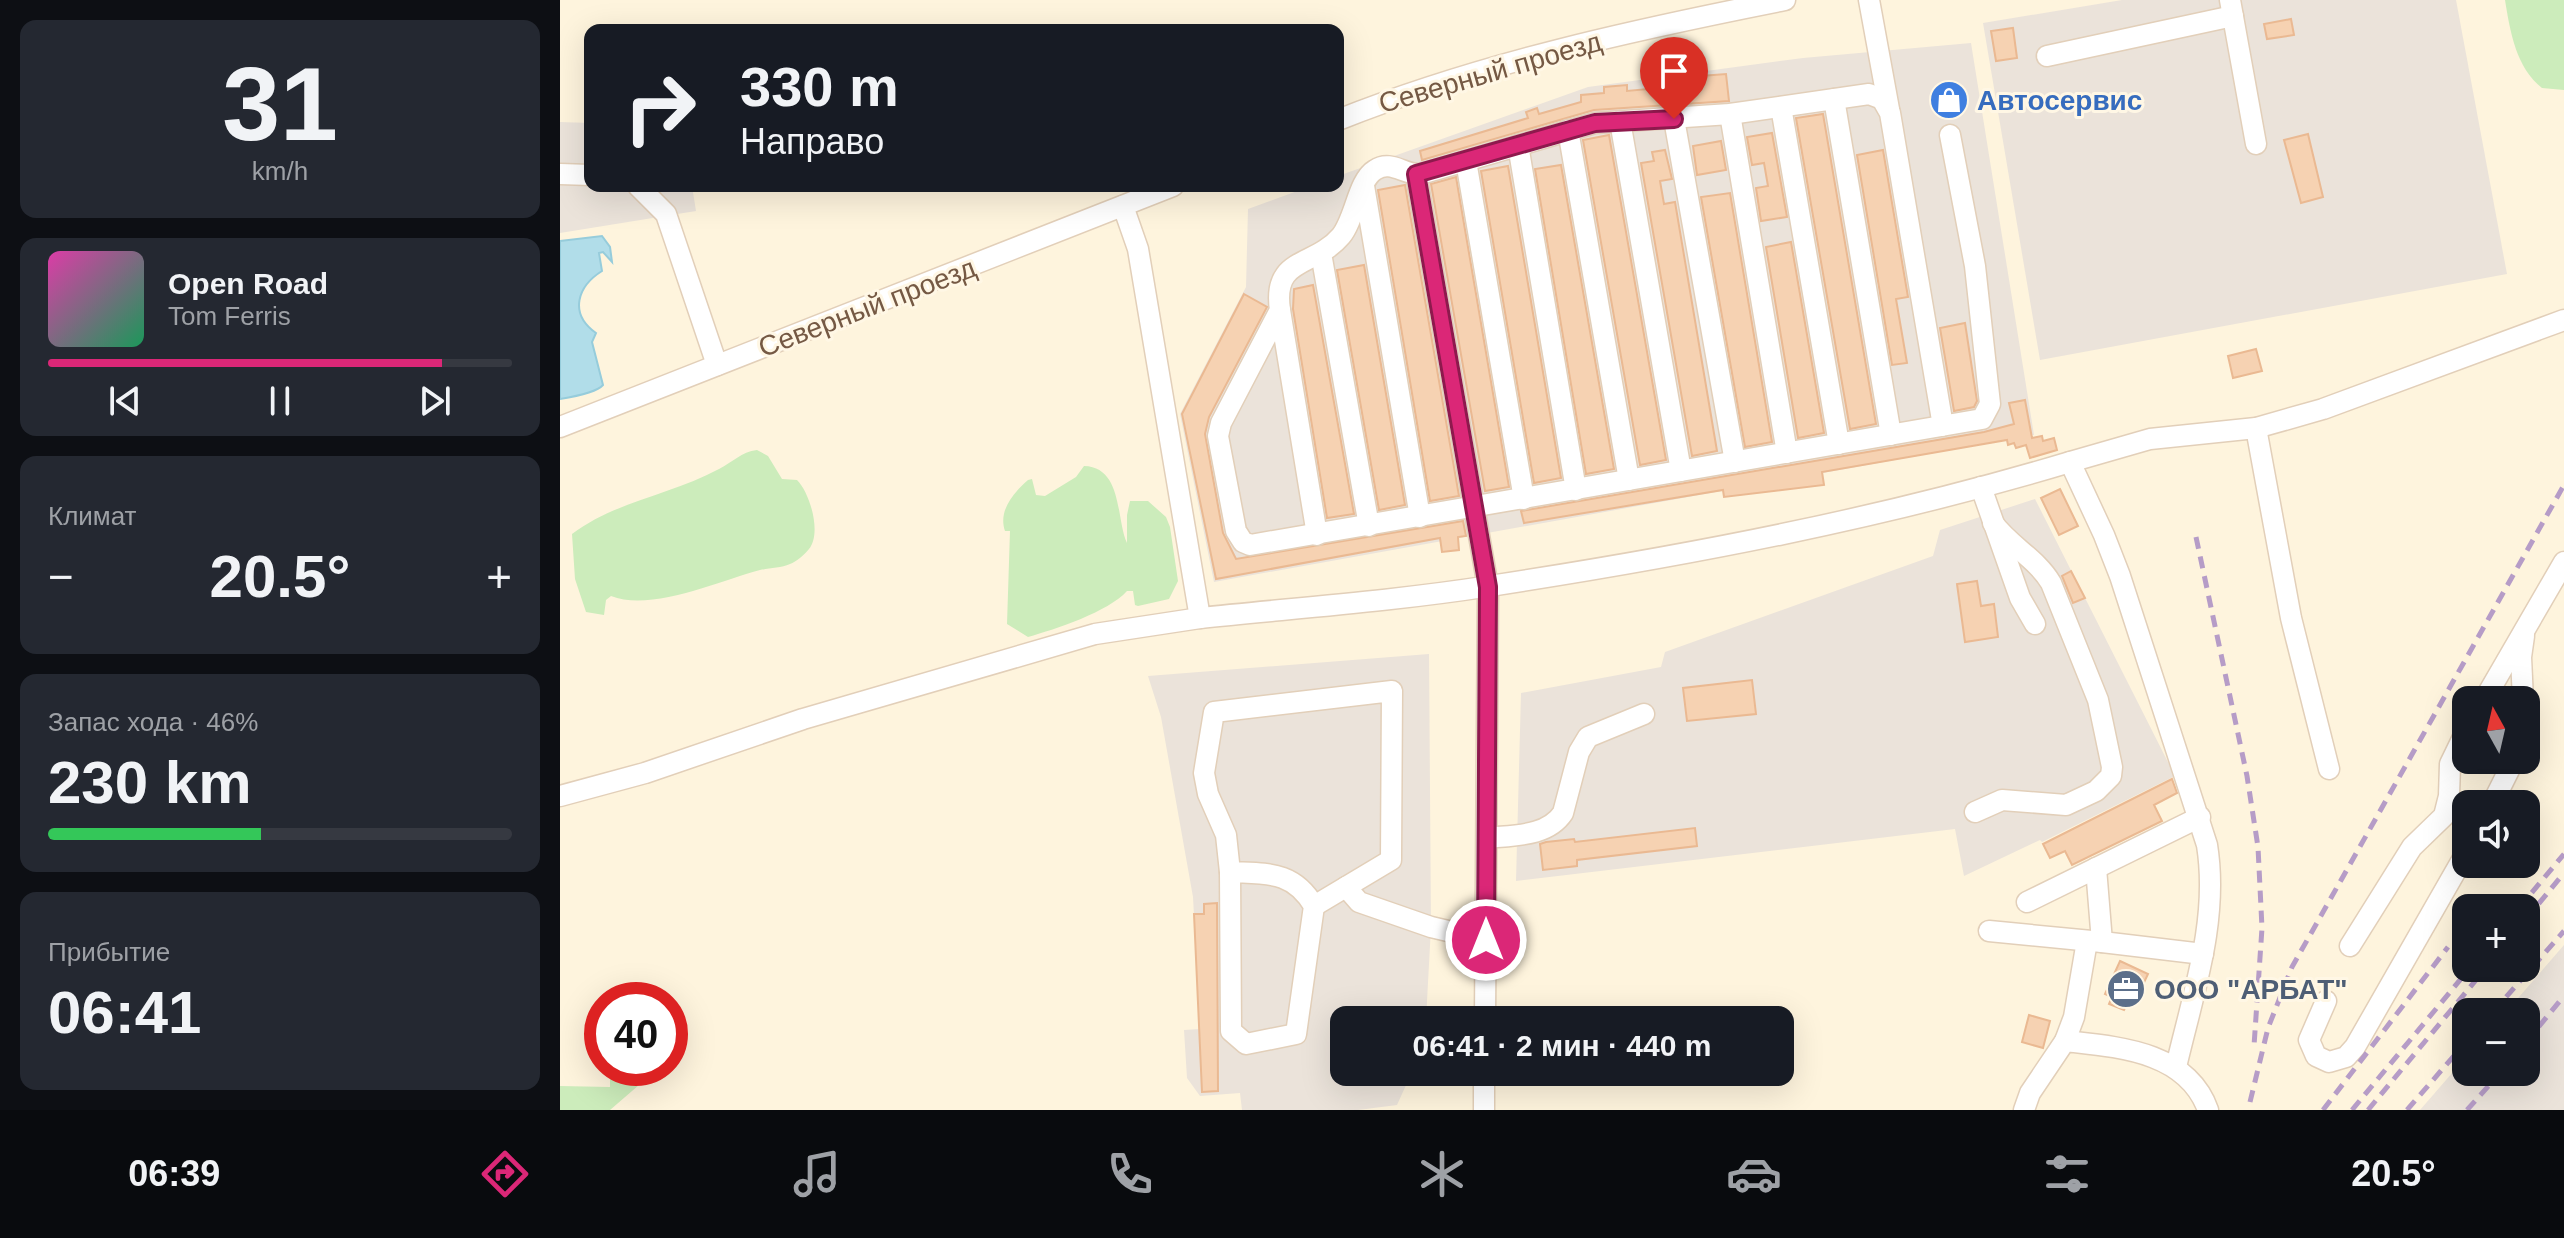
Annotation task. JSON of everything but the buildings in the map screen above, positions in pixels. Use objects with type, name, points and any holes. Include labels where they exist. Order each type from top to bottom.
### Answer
[{"type":"street","name":"Северный проезд","points":[[1344,118],[1433,85],[1533,56],[1785,0]]},
{"type":"street","points":[[1869,0],[1943,426]]},
{"type":"street","points":[[2047,56],[2231,8],[2256,144]]},
{"type":"street","points":[[1317,535],[1277,294],[1281,279],[1295,265],[1321,253],[1347,227],[1370,174],[1384,166],[1402,168],[1416,174],[1595,123],[1730,114],[1877,96],[1890,113]]},
{"type":"street","points":[[1834,99],[1891,435]]},
{"type":"street","points":[[1781,107],[1839,444]]},
{"type":"street","points":[[1730,114],[1787,453]]},
{"type":"street","points":[[1674,119],[1735,462]]},
{"type":"street","points":[[1620,121],[1681,471]]},
{"type":"street","points":[[1568,130],[1629,480]]},
{"type":"street","points":[[1280,310],[1221,423],[1218,436],[1236,531],[1243,542],[1250,545],[1982,419],[1990,404],[1975,266],[1950,135]]},
{"type":"street","points":[[1518,145],[1576,490]]},
{"type":"street","points":[[1466,161],[1524,499]]},
{"type":"street","points":[[560,174],[584,175]]},
{"type":"street","points":[[1416,174],[1488,587],[1485,1006]]},
{"type":"street","points":[[1364,186],[1420,517]]},
{"type":"street","points":[[644,192],[666,214],[717,365]]},
{"type":"street","name":"Северный проезд","points":[[560,427],[1158,192]]},
{"type":"street","points":[[1123,206],[1138,249],[1200,618]]},
{"type":"street","points":[[1321,253],[1369,526]]},
{"type":"street","points":[[560,796],[645,773],[803,719],[1095,634],[1200,618],[1488,587],[1772,536],[2025,476],[2150,439],[2256,428],[2323,409],[2564,320]]},
{"type":"street","points":[[2256,428],[2288,605],[2329,769]]},
{"type":"street","points":[[2070,462],[2110,549],[2207,845],[2211,879],[2203,954],[2176,1067]]},
{"type":"street","points":[[1981,487],[2020,598],[2035,624]]},
{"type":"street","points":[[1975,812],[2002,800],[2066,805],[2105,784],[2112,767],[2098,700],[2051,583],[2039,566],[2013,546],[1993,523]]},
{"type":"street","points":[[2492,686],[2564,562]]},
{"type":"street","points":[[2522,686],[2521,657],[2527,623]]},
{"type":"street","points":[[1230,872],[1267,872],[1285,877],[1309,897],[1314,906],[1296,1034],[1246,1044],[1231,1031],[1230,872],[1226,835],[1208,794],[1204,773],[1214,712],[1392,691],[1391,860],[1314,906]]},
{"type":"street","points":[[1487,838],[1538,831],[1558,821],[1563,813],[1579,752],[1588,737],[1644,714]]},
{"type":"street","points":[[2350,946],[2412,847],[2444,816],[2452,760]]},
{"type":"street","points":[[2027,902],[2200,817]]},
{"type":"street","points":[[2024,1110],[2030,1093],[2065,1041],[2074,1017],[2095,941],[2096,868]]},
{"type":"street","points":[[2326,1001],[2309,1040],[2316,1056],[2334,1062],[2351,1053],[2360,1040],[2452,878]]},
{"type":"street","points":[[1346,887],[1359,902],[1431,927],[1486,940]]},
{"type":"street","points":[[1989,931],[2203,954]]},
{"type":"street","points":[[2065,1041],[2130,1049],[2176,1067],[2203,1095],[2208,1110]]},
{"type":"street","points":[[1484,1086],[1484,1110]]},
{"type":"shaded area","points":[[2122,0],[2456,0],[2507,274],[2040,360],[1983,23]]},
{"type":"shaded area","points":[[1971,43],[2034,435],[1214,582],[1180,414],[1246,287],[1248,209],[1295,192],[1344,192],[1344,174],[1588,87],[1803,58]]},
{"type":"shaded area","points":[[560,122],[584,123],[584,192],[693,192],[696,211],[560,233]]},
{"type":"shaded area","points":[[2035,499],[2175,776],[2042,842],[2040,840],[1964,876],[1955,829],[1516,881],[1521,693],[1661,667],[1665,652],[1933,556],[1940,530]]},
{"type":"shaded area","points":[[1429,654],[1431,927],[1427,1006],[1330,1006],[1330,1086],[1406,1086],[1397,1105],[1358,1110],[1242,1110],[1240,1093],[1200,1096],[1187,1078],[1184,1030],[1200,1029],[1193,897],[1161,717],[1148,676]]},
{"type":"shaded area","points":[[2564,945],[2564,1110],[2420,1110],[2452,1073],[2452,1086],[2540,1086],[2540,998],[2518,998],[2532,982],[2540,982],[2540,973]]},
{"type":"green space","points":[[2505,0],[2564,0],[2564,90],[2542,88],[2526,70],[2512,36]]},
{"type":"green space","points":[[757,450],[768,456],[782,479],[797,480],[806,494],[813,513],[814,533],[813,542],[805,553],[787,565],[665,598],[627,600],[611,596],[606,600],[604,615],[586,612],[575,579],[572,534],[607,514],[701,478]]},
{"type":"green space","points":[[1084,466],[1106,475],[1112,485],[1127,543],[1130,501],[1148,501],[1166,517],[1178,581],[1169,599],[1138,606],[1135,605],[1133,591],[1127,591],[1095,613],[1028,637],[1007,624],[1010,531],[1005,531],[1003,524],[1005,510],[1028,480],[1032,479],[1036,495],[1045,496],[1076,477]]},
{"type":"green space","points":[[560,1086],[638,1086],[610,1110],[560,1110]]},
{"type":"water","points":[[602,236],[610,247],[612,262],[603,252],[599,253],[602,271],[582,292],[579,309],[587,325],[596,333],[592,342],[603,385],[560,399],[560,241]]},
{"type":"railway","points":[[2250,1102],[2268,1028],[2292,967],[2564,485]]},
{"type":"railway","points":[[2196,537],[2247,776],[2258,847],[2262,928],[2254,1046]]},
{"type":"railway","points":[[2531,894],[2564,854]]},
{"type":"railway","points":[[2540,902],[2564,873]]},
{"type":"railway","points":[[2505,998],[2564,931]]},
{"type":"railway","points":[[2323,1110],[2448,947]]},
{"type":"railway","points":[[2352,1110],[2458,982]]},
{"type":"railway","points":[[2368,1110],[2474,982]]},
{"type":"railway","points":[[2540,1025],[2564,996]]},
{"type":"railway","points":[[2407,1110],[2452,1058]]},
{"type":"railway","points":[[2467,1110],[2488,1086]]},
{"type":"place","name":"Автосервис","points":[[1949,100]]},
{"type":"place","name":"ООО \"АРБАТ\"","points":[[2126,989]]},
{"type":"route","points":[[1486,940],[1488,587],[1416,174],[1595,123],[1674,119]]}]
